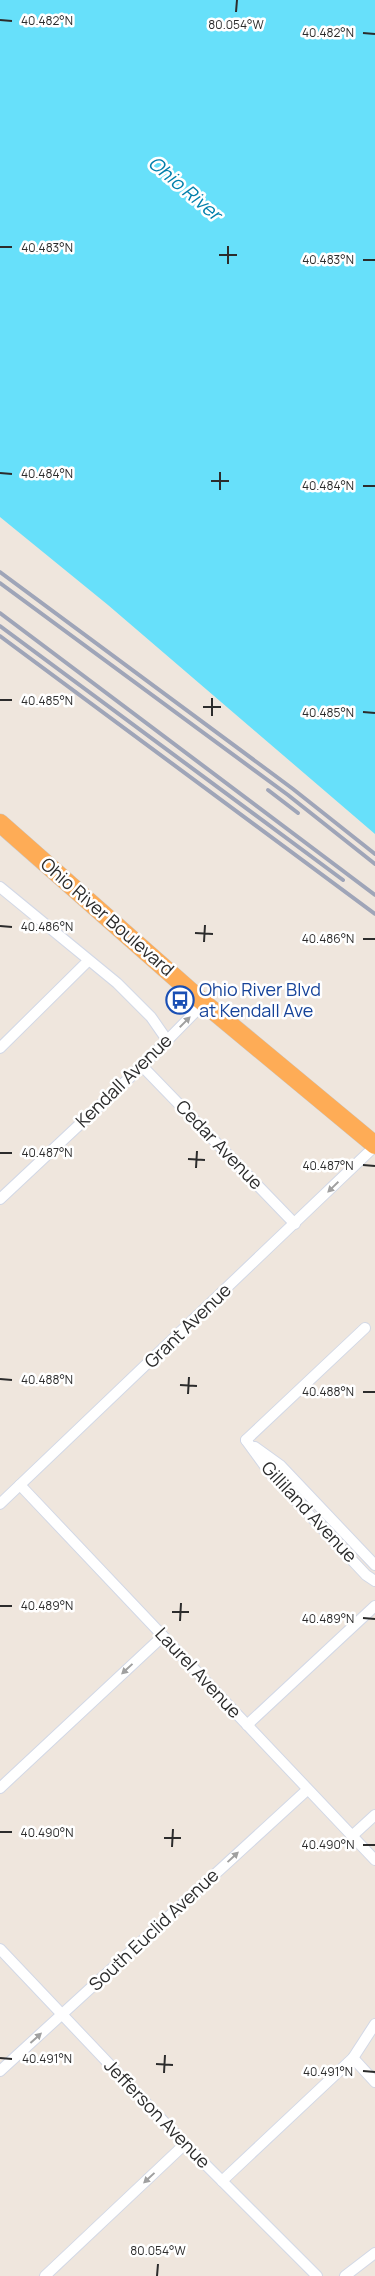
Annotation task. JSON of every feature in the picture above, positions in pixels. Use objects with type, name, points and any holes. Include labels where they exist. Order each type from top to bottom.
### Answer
[{"type":"highway","name":"Ohio River Boulevard","points":[[0,823],[204,1003],[375,1145]]},
{"type":"street","points":[[0,887],[116,983],[152,1017],[167,1040]]},
{"type":"street","points":[[0,1048],[88,961]]},
{"type":"street","name":"Kendall Avenue","points":[[0,1199],[142,1066],[204,1003]]},
{"type":"street","name":"Cedar Avenue","points":[[142,1066],[295,1224]]},
{"type":"street","name":"Grant Avenue","points":[[0,1504],[295,1224],[375,1145]]},
{"type":"street","points":[[246,1440],[365,1328]]},
{"type":"street","name":"Gilliland Avenue","points":[[246,1440],[280,1465],[375,1565]]},
{"type":"street","name":"Gilliland Avenue","points":[[246,1440],[270,1473],[366,1575],[375,1581]]},
{"type":"street","name":"Laurel Avenue","points":[[20,1485],[375,1860]]},
{"type":"street","points":[[248,1725],[375,1606]]},
{"type":"street","points":[[0,1788],[163,1636]]},
{"type":"street","name":"South Euclid Avenue","points":[[0,2071],[307,1790]]},
{"type":"street","points":[[352,1836],[375,1815]]},
{"type":"street","name":"Jefferson Avenue","points":[[0,1949],[185,2144],[317,2276]]},
{"type":"street","points":[[222,2181],[353,2058],[375,2024]]},
{"type":"street","points":[[353,2058],[375,2082]]},
{"type":"street","points":[[45,2276],[185,2144]]},
{"type":"street","points":[[345,2276],[375,2253]]},
{"type":"water","name":"Ohio River","points":[[0,0],[375,0],[375,834],[108,605],[0,517]]},
{"type":"railway","points":[[0,572],[293,789],[375,854]]},
{"type":"railway","points":[[0,583],[288,795],[375,864]]},
{"type":"railway","points":[[0,613],[375,895]]},
{"type":"railway","points":[[0,626],[343,880]]},
{"type":"railway","points":[[0,636],[375,914]]},
{"type":"railway","points":[[268,790],[298,813]]},
{"type":"place","name":"Ohio River Blvd at Kendall Ave","points":[[180,1000]]}]
